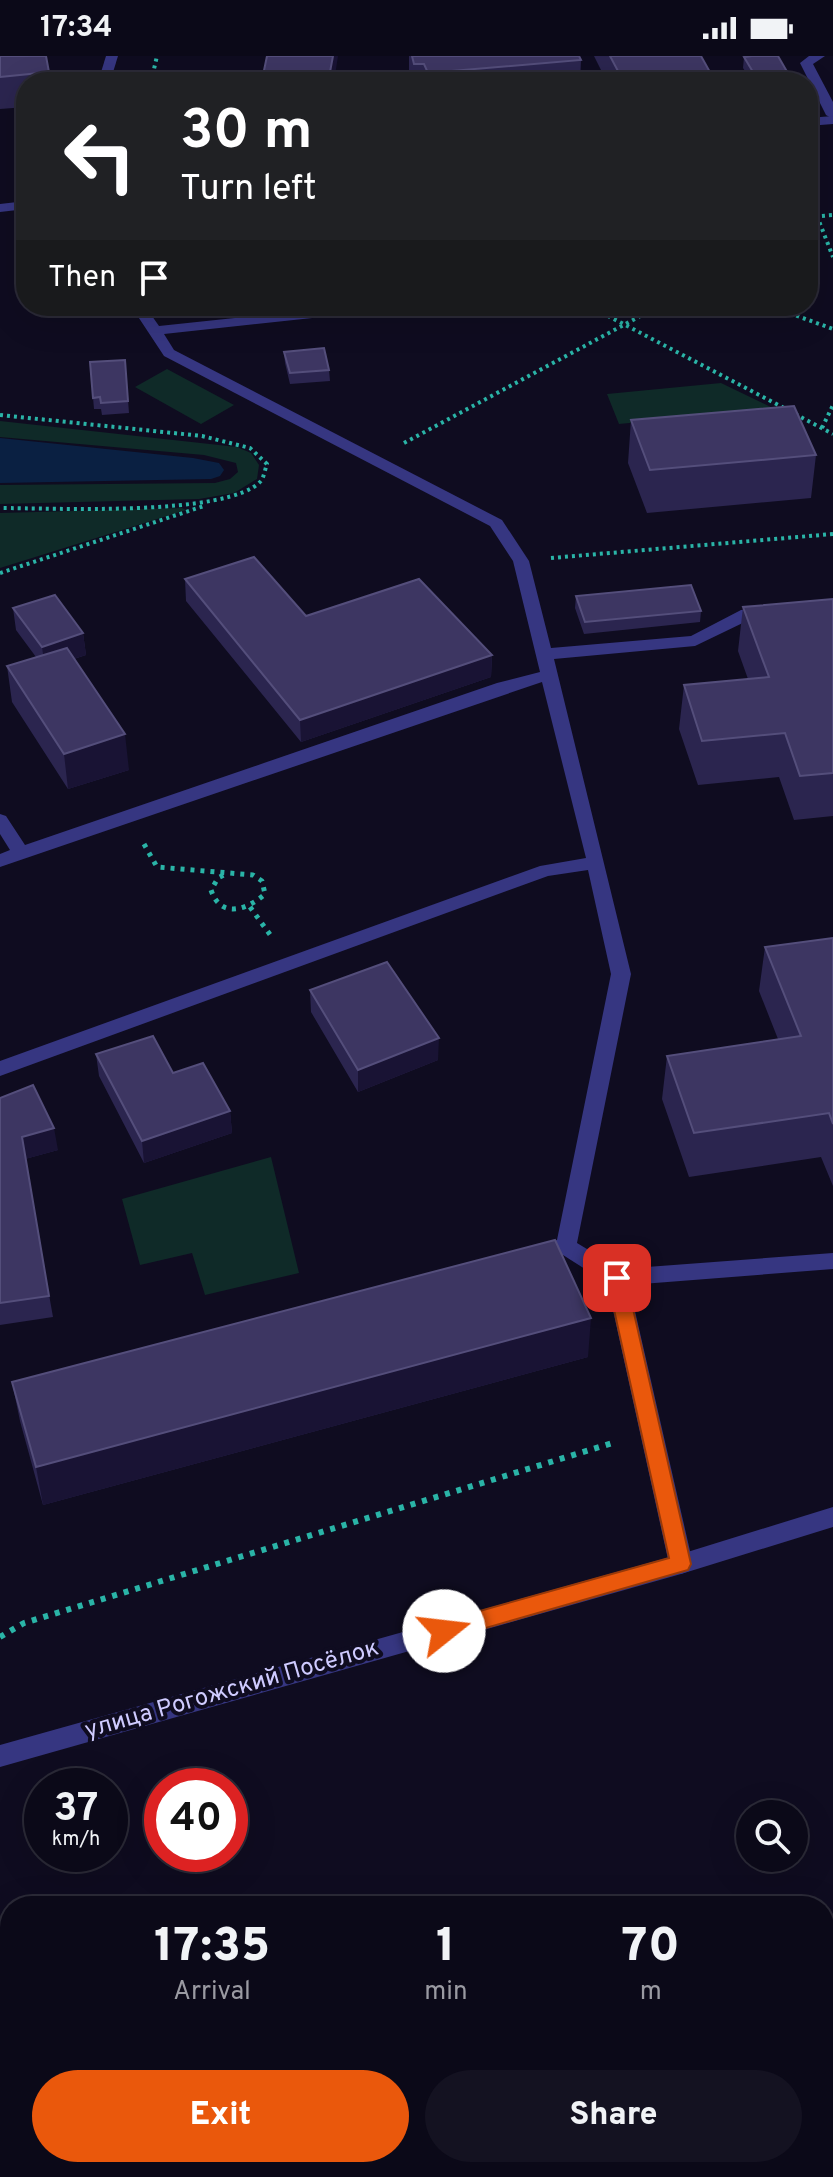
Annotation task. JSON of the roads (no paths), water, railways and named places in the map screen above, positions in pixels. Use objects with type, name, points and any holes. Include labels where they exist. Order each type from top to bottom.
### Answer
[{"type":"street","points":[[810,72],[806,63],[819,56]]},
{"type":"street","points":[[818,87],[833,117]]},
{"type":"street","points":[[144,316],[169,353],[496,523],[521,561],[551,674],[621,974],[566,1246]]},
{"type":"street","points":[[154,331],[294,316]]},
{"type":"street","points":[[546,654],[695,641],[747,614],[790,610]]},
{"type":"street","points":[[0,861],[503,687],[551,674]]},
{"type":"street","points":[[0,820],[21,853]]},
{"type":"street","points":[[0,1069],[546,870],[596,863]]},
{"type":"street","points":[[505,1262],[566,1246],[617,1278],[833,1261]]},
{"type":"street","points":[[617,1278],[681,1564]]},
{"type":"street","name":"улица Рогожский Посёлок","points":[[0,1756],[681,1564],[833,1517]]},
{"type":"water","points":[[0,438],[193,458],[219,463],[224,470],[220,476],[211,479],[0,483]]}]
